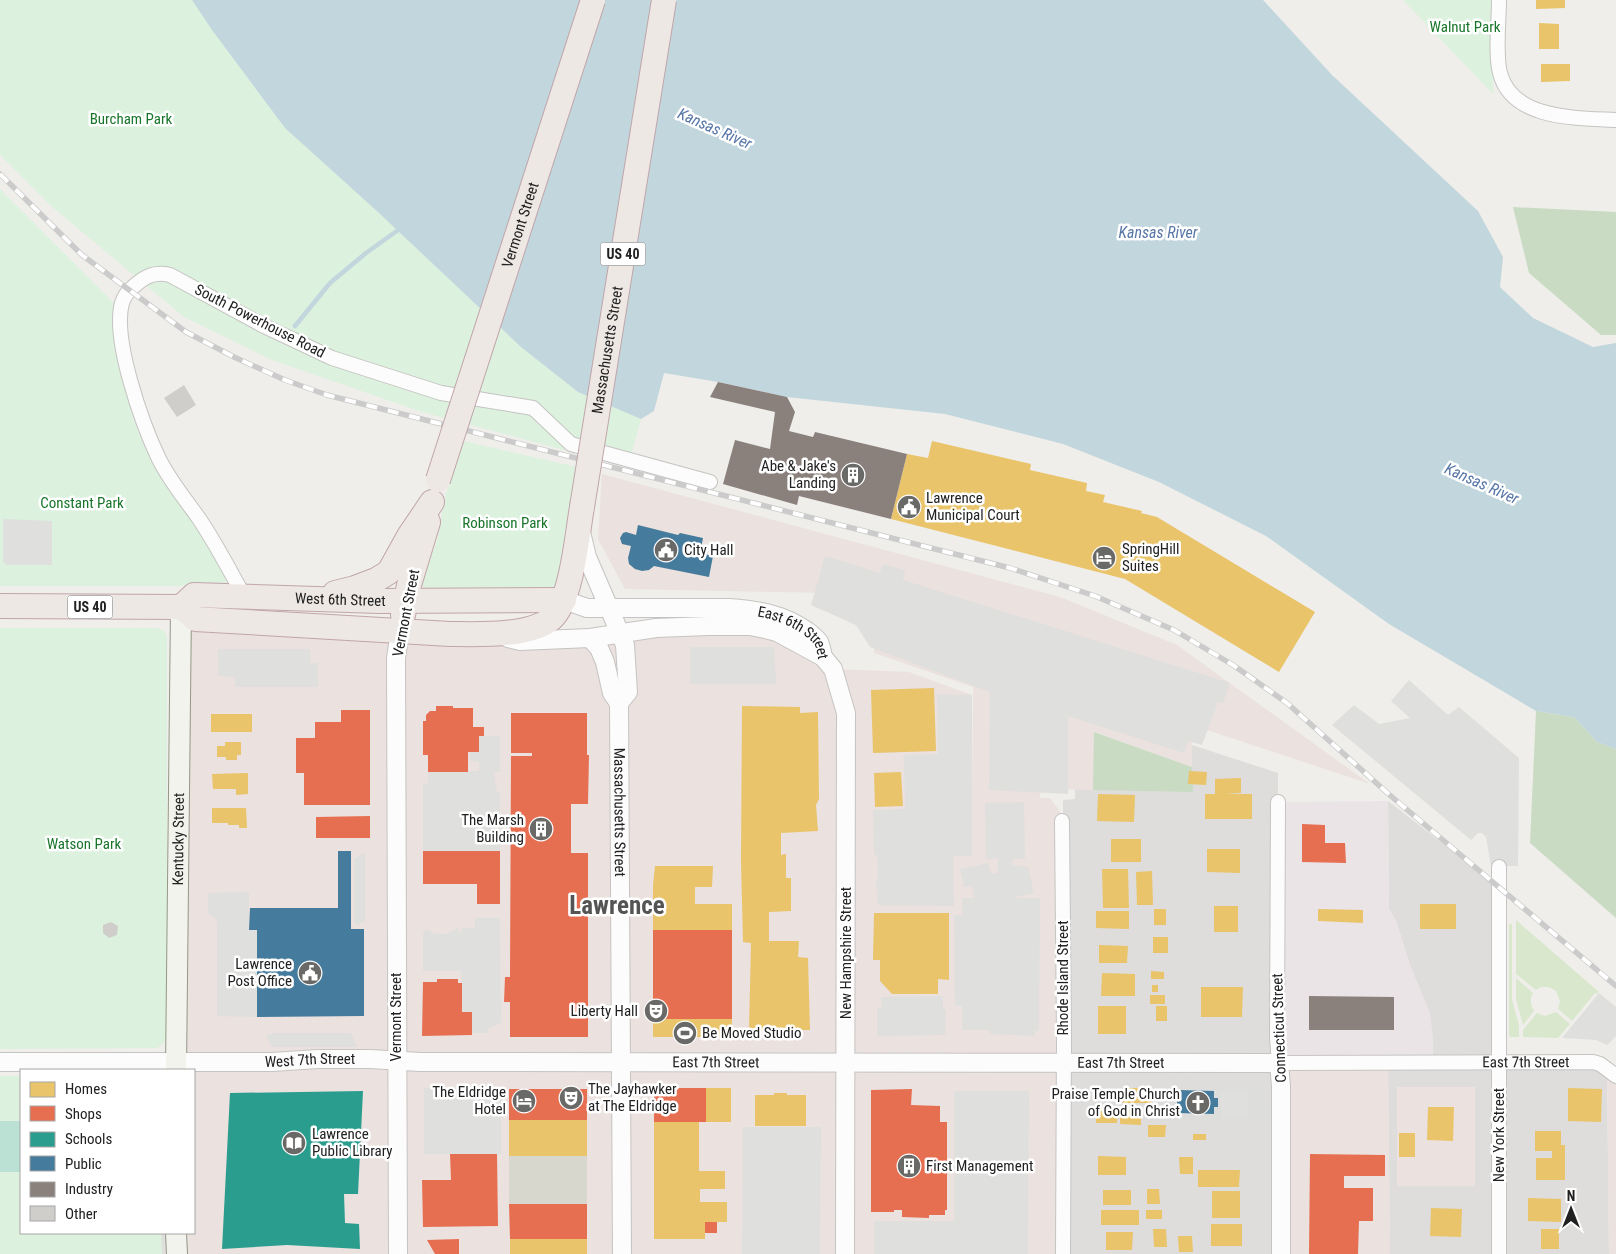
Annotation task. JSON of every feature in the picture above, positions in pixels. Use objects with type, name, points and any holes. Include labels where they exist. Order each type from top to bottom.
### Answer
[{"type":"highway","name":"Vermont Street","points":[[400,631],[408,585],[426,530],[435,491],[593,0]]},
{"type":"highway","name":"Massachusetts Street","points":[[564,600],[569,585],[664,0]]},
{"type":"highway","points":[[311,599],[355,588],[389,572],[435,491]]},
{"type":"highway","name":"West 6th Street","points":[[194,595],[406,601],[564,600],[553,617],[536,627],[490,634],[400,631],[195,619],[180,607],[194,595]]},
{"type":"highway","name":"US 40","points":[[0,606],[180,607]]},
{"type":"main road","name":"Kentucky Street","points":[[176,1066],[180,607]]},
{"type":"main road","points":[[176,1234],[176,1254]]},
{"type":"street","points":[[1499,0],[1500,72],[1505,86],[1511,94],[1537,111],[1576,117],[1616,120]]},
{"type":"street","name":"South Powerhouse Road","points":[[244,596],[202,523],[159,458],[134,390],[125,358],[121,316],[123,302],[129,291],[146,276],[170,274],[264,326],[332,358],[441,393],[533,408],[571,444],[710,482]]},
{"type":"street","name":"Massachusetts Street","points":[[580,515],[587,557],[625,645],[628,692],[620,703],[622,1254]]},
{"type":"street","name":"West 6th Street","points":[[564,600],[587,608],[609,608]]},
{"type":"street","name":"East 6th Street","points":[[609,608],[729,608],[770,613],[796,624],[812,635],[819,642],[823,657]]},
{"type":"street","name":"East 6th Street","points":[[621,633],[656,628],[750,626],[778,632],[823,657]]},
{"type":"street","name":"Vermont Street","points":[[398,1254],[396,658],[400,631]]},
{"type":"street","name":"West 6th Street","points":[[490,634],[520,641],[590,638],[621,633]]},
{"type":"street","name":"Massachusetts Street","points":[[590,638],[599,648],[605,662],[612,693],[620,703]]},
{"type":"street","name":"New Hampshire Street","points":[[823,657],[833,669],[846,713],[845,1254]]},
{"type":"street","name":"Connecticut Street","points":[[1278,802],[1277,1038],[1281,1086],[1281,1254]]},
{"type":"street","name":"Rhode Island Street","points":[[1062,821],[1063,1254]]},
{"type":"street","name":"New York Street","points":[[1499,867],[1500,1254]]},
{"type":"street","name":"West 7th Street","points":[[0,1062],[176,1066],[318,1059],[420,1062],[621,1062]]},
{"type":"street","name":"East 7th Street","points":[[621,1062],[846,1064],[1593,1062],[1600,1064],[1616,1076]]},
{"type":"shaded area","points":[[602,474],[1060,597],[1177,645],[1370,784],[1192,725],[1192,767],[1095,732],[1093,790],[1040,789],[1040,798],[1050,798],[1059,810],[1062,821],[1063,1254],[177,1254],[176,1234],[195,1234],[195,1069],[176,1069],[181,607],[450,634],[750,626],[833,669],[909,672],[972,695],[973,796],[973,687],[874,653],[874,613],[833,593],[625,589],[598,539]]},
{"type":"shaded area","points":[[3,519],[52,521],[52,565],[6,565],[3,561]]},
{"type":"shaded area","points":[[825,556],[880,573],[883,564],[905,570],[903,580],[1230,683],[1223,703],[1218,702],[1202,745],[1188,741],[1184,753],[1068,716],[1068,794],[989,790],[990,692],[870,647],[856,625],[811,605]]},
{"type":"shaded area","points":[[690,647],[774,647],[776,684],[690,684]]},
{"type":"shaded area","points":[[218,649],[310,649],[310,663],[318,663],[318,687],[235,687],[235,677],[218,676]]},
{"type":"shaded area","points":[[1409,680],[1448,715],[1459,707],[1519,758],[1518,866],[1491,866],[1486,837],[1482,833],[1478,833],[1471,840],[1332,725],[1354,705],[1379,724],[1410,718],[1391,701]]},
{"type":"shaded area","points":[[937,694],[972,695],[972,856],[953,856],[954,906],[878,905],[876,881],[878,877],[877,855],[874,855],[873,810],[905,809],[904,755],[938,754]]},
{"type":"shaded area","points":[[479,736],[500,736],[500,772],[494,772],[497,792],[500,792],[500,851],[423,851],[423,784],[428,783],[428,772],[479,771],[479,762],[470,761],[470,752],[479,752]]},
{"type":"shaded area","points":[[1192,745],[1278,773],[1277,899],[1281,1254],[1063,1254],[1063,800],[1075,799],[1075,785],[1192,769]]},
{"type":"shaded area","points":[[1388,801],[1499,887],[1500,1061],[1607,1068],[1609,1254],[1390,1254],[1388,1062],[1433,1038],[1396,921],[1389,909]]},
{"type":"shaded area","points":[[1388,801],[1389,909],[1396,921],[1409,962],[1430,1013],[1433,1061],[1279,1063],[1278,802]]},
{"type":"shaded area","points":[[1024,802],[1025,859],[1013,859],[1012,865],[1028,867],[1034,893],[1010,898],[1040,898],[1039,1031],[1035,1031],[1035,1036],[990,1034],[989,1030],[962,1030],[962,1006],[955,1006],[954,915],[962,915],[962,898],[974,898],[972,886],[964,887],[960,869],[988,863],[991,873],[996,874],[998,871],[998,858],[986,859],[985,803]]},
{"type":"shaded area","points":[[365,852],[365,920],[357,926],[354,922],[354,859]]},
{"type":"shaded area","points":[[249,892],[249,930],[257,930],[257,1017],[217,1016],[217,923],[215,918],[208,913],[208,893]]},
{"type":"shaded area","points":[[475,918],[500,918],[501,1023],[488,1029],[488,1033],[472,1033],[472,1012],[462,1012],[461,971],[423,971],[423,934],[426,929],[435,934],[447,934],[457,928],[461,934],[461,928],[475,928]]},
{"type":"shaded area","points":[[1599,993],[1616,1007],[1616,1036],[1607,1045],[1596,1040],[1562,1038]]},
{"type":"shaded area","points":[[943,996],[943,1009],[946,1010],[945,1035],[877,1036],[877,1008],[882,1007],[881,997]]},
{"type":"shaded area","points":[[273,1033],[351,1033],[357,1047],[272,1047],[266,1036]]},
{"type":"shaded area","points":[[1388,1062],[1390,1254],[1281,1254],[1279,1063]]},
{"type":"shaded area","points":[[1607,1068],[1616,1076],[1616,1254],[1609,1254]]},
{"type":"shaded area","points":[[1177,1084],[1257,1085],[1268,1097],[1269,1123],[1177,1123]]},
{"type":"shaded area","points":[[1397,1087],[1475,1087],[1475,1186],[1397,1186]]},
{"type":"shaded area","points":[[424,1088],[501,1088],[501,1154],[424,1154]]},
{"type":"shaded area","points":[[954,1091],[1029,1091],[1028,1254],[874,1254],[874,1221],[954,1221]]},
{"type":"shaded area","points":[[1221,1091],[1248,1091],[1248,1119],[1221,1119]]},
{"type":"shaded area","points":[[743,1127],[821,1127],[820,1254],[742,1254]]},
{"type":"shaded area","points":[[509,1156],[587,1156],[587,1204],[509,1204]]},
{"type":"shaded area","points":[[161,1234],[168,1234],[168,1254],[162,1254]]},
{"type":"green space","name":"Burcham Park","points":[[0,0],[192,0],[285,128],[379,213],[521,347],[578,392],[641,419],[628,467],[422,412],[272,360],[184,317],[51,206],[0,155]]},
{"type":"green space","name":"Walnut Park","points":[[1403,0],[1493,0],[1493,94]]},
{"type":"green space","name":"Constant Park","points":[[0,189],[116,305],[130,408],[136,427],[144,446],[162,476],[190,514],[223,573],[228,586],[0,586]]},
{"type":"green space","points":[[1513,207],[1616,212],[1616,335],[1601,335],[1529,273]]},
{"type":"green space","name":"Robinson Park","points":[[463,441],[577,467],[567,543],[556,590],[425,590],[422,584],[438,537],[445,497]]},
{"type":"green space","name":"Watson Park","points":[[0,628],[157,628],[163,630],[167,636],[167,1038],[157,1048],[0,1049]]},
{"type":"green space","points":[[1536,711],[1574,717],[1597,742],[1616,749],[1616,918],[1530,843]]},
{"type":"green space","points":[[1094,732],[1192,767],[1193,792],[1093,790]]},
{"type":"green space","points":[[1516,920],[1599,992],[1595,993],[1572,1021],[1558,1009],[1560,1001],[1556,991],[1546,987],[1536,990],[1516,974]]},
{"type":"green space","points":[[1509,924],[1512,924],[1512,1000],[1519,1025],[1519,1037],[1510,1037],[1509,1034]]},
{"type":"green space","points":[[1516,978],[1533,993],[1531,1002],[1534,1011],[1523,1025],[1516,999]]},
{"type":"green space","points":[[1556,1012],[1570,1024],[1558,1038],[1523,1037],[1523,1030],[1537,1013],[1545,1016]]},
{"type":"green space","points":[[0,1076],[20,1076],[20,1234],[168,1234],[168,1254],[0,1254]]},
{"type":"green space","points":[[0,1121],[20,1121],[20,1172],[0,1172]]},
{"type":"water","name":"Kansas River","points":[[192,0],[1263,0],[1332,75],[1478,211],[1503,257],[1500,287],[1533,318],[1593,347],[1616,343],[1616,749],[1597,742],[1574,717],[1536,711],[1389,624],[1266,536],[1159,482],[1063,444],[945,414],[787,397],[718,382],[664,373],[654,411],[641,419],[578,392],[521,347],[379,213],[285,128]]},
{"type":"building: Homes","points":[[1536,0],[1565,0],[1565,8],[1536,9]]},
{"type":"building: Homes","points":[[1539,23],[1559,24],[1559,49],[1539,49]]},
{"type":"building: Homes","points":[[1541,64],[1570,64],[1570,81],[1541,82]]},
{"type":"building: Homes","points":[[932,441],[1031,464],[1030,470],[1087,483],[1086,491],[1105,495],[1103,502],[1142,511],[1141,513],[1157,517],[1315,612],[1279,672],[1125,579],[891,519],[907,454],[928,458]]},
{"type":"building: Homes","points":[[934,688],[936,751],[873,753],[871,690]]},
{"type":"building: Homes","points":[[742,706],[800,707],[800,713],[818,712],[819,799],[816,805],[818,831],[781,833],[781,855],[786,854],[786,878],[791,878],[791,911],[769,912],[769,941],[799,941],[798,957],[808,958],[810,1030],[749,1030],[751,943],[743,942],[741,862]]},
{"type":"building: Homes","points":[[211,714],[252,714],[252,732],[211,732]]},
{"type":"building: Homes","points":[[225,742],[241,742],[241,755],[237,755],[237,760],[226,760],[226,757],[217,757],[217,746],[225,746]]},
{"type":"building: Homes","points":[[1189,771],[1207,772],[1206,785],[1188,784]]},
{"type":"building: Homes","points":[[901,772],[903,806],[875,807],[874,773]]},
{"type":"building: Homes","points":[[248,773],[248,794],[236,795],[236,789],[213,789],[212,774]]},
{"type":"building: Homes","points":[[1241,778],[1241,793],[1225,794],[1252,794],[1252,819],[1205,819],[1205,794],[1215,794],[1215,779]]},
{"type":"building: Homes","points":[[1098,794],[1135,795],[1134,822],[1097,821]]},
{"type":"building: Homes","points":[[212,808],[246,808],[247,828],[239,828],[239,825],[228,825],[228,823],[212,823]]},
{"type":"building: Homes","points":[[1111,839],[1141,839],[1141,862],[1111,862]]},
{"type":"building: Homes","points":[[1207,849],[1240,849],[1240,873],[1207,872]]},
{"type":"building: Homes","points":[[655,866],[713,866],[712,887],[695,887],[695,904],[732,904],[732,930],[653,930]]},
{"type":"building: Homes","points":[[1102,869],[1128,869],[1129,908],[1103,908]]},
{"type":"building: Homes","points":[[1152,871],[1153,905],[1137,905],[1136,872]]},
{"type":"building: Homes","points":[[1420,904],[1456,904],[1456,929],[1420,929]]},
{"type":"building: Homes","points":[[1214,906],[1238,906],[1238,932],[1214,932]]},
{"type":"building: Homes","points":[[1154,909],[1166,909],[1166,925],[1154,925]]},
{"type":"building: Homes","points":[[1318,909],[1363,910],[1363,923],[1318,921]]},
{"type":"building: Homes","points":[[1096,911],[1129,911],[1129,929],[1096,928]]},
{"type":"building: Homes","points":[[874,913],[949,913],[949,980],[938,979],[938,994],[892,994],[880,981],[880,960],[873,960]]},
{"type":"building: Homes","points":[[1153,937],[1168,937],[1168,953],[1153,953]]},
{"type":"building: Homes","points":[[1099,945],[1128,946],[1127,963],[1099,963]]},
{"type":"building: Homes","points":[[1151,971],[1164,972],[1164,979],[1151,979]]},
{"type":"building: Homes","points":[[1102,973],[1135,974],[1135,996],[1101,996]]},
{"type":"building: Homes","points":[[1152,985],[1158,985],[1158,992],[1152,992]]},
{"type":"building: Homes","points":[[1201,987],[1243,987],[1242,1017],[1201,1017]]},
{"type":"building: Homes","points":[[1150,995],[1165,995],[1165,1004],[1150,1004]]},
{"type":"building: Homes","points":[[1098,1006],[1126,1006],[1126,1034],[1098,1034]]},
{"type":"building: Homes","points":[[1156,1006],[1167,1006],[1167,1021],[1156,1021]]},
{"type":"building: Homes","points":[[653,1019],[732,1019],[732,1037],[653,1037]]},
{"type":"building: Homes","points":[[706,1088],[731,1088],[731,1122],[706,1122]]},
{"type":"building: Homes","points":[[1123,1088],[1151,1088],[1151,1103],[1123,1103]]},
{"type":"building: Homes","points":[[1568,1088],[1602,1089],[1601,1122],[1568,1121]]},
{"type":"building: Homes","points":[[774,1093],[806,1095],[806,1126],[755,1126],[755,1095],[774,1095]]},
{"type":"building: Homes","points":[[1096,1106],[1118,1107],[1117,1123],[1096,1123]]},
{"type":"building: Homes","points":[[1428,1107],[1454,1107],[1453,1141],[1427,1140]]},
{"type":"building: Homes","points":[[1120,1110],[1141,1110],[1141,1125],[1120,1124]]},
{"type":"building: Homes","points":[[509,1120],[587,1120],[587,1156],[509,1156]]},
{"type":"building: Homes","points":[[654,1122],[699,1122],[699,1171],[725,1171],[725,1189],[700,1189],[700,1202],[727,1202],[727,1222],[705,1222],[705,1239],[654,1239]]},
{"type":"building: Homes","points":[[1148,1125],[1166,1125],[1165,1137],[1148,1137]]},
{"type":"building: Homes","points":[[1535,1131],[1561,1131],[1561,1145],[1565,1145],[1565,1180],[1536,1180],[1536,1158],[1552,1158],[1552,1151],[1535,1151]]},
{"type":"building: Homes","points":[[1399,1133],[1415,1133],[1415,1157],[1399,1157]]},
{"type":"building: Homes","points":[[1193,1134],[1206,1134],[1206,1140],[1193,1140]]},
{"type":"building: Homes","points":[[1098,1156],[1126,1157],[1126,1175],[1098,1175]]},
{"type":"building: Homes","points":[[1179,1157],[1193,1157],[1193,1174],[1180,1174]]},
{"type":"building: Homes","points":[[1198,1170],[1240,1170],[1239,1187],[1198,1187]]},
{"type":"building: Homes","points":[[1147,1189],[1159,1189],[1160,1204],[1147,1204]]},
{"type":"building: Homes","points":[[1103,1190],[1131,1190],[1131,1205],[1103,1205]]},
{"type":"building: Homes","points":[[1212,1191],[1240,1191],[1240,1218],[1212,1218]]},
{"type":"building: Homes","points":[[1528,1198],[1561,1199],[1561,1222],[1528,1221]]},
{"type":"building: Homes","points":[[1431,1208],[1462,1209],[1461,1237],[1430,1236]]},
{"type":"building: Homes","points":[[1101,1210],[1139,1210],[1139,1225],[1101,1225]]},
{"type":"building: Homes","points":[[1146,1210],[1162,1210],[1162,1219],[1146,1219]]},
{"type":"building: Homes","points":[[1211,1224],[1242,1224],[1242,1246],[1211,1246]]},
{"type":"building: Homes","points":[[1153,1229],[1166,1229],[1167,1247],[1154,1247]]},
{"type":"building: Homes","points":[[1541,1229],[1559,1229],[1559,1249],[1541,1249]]},
{"type":"building: Homes","points":[[1106,1232],[1133,1232],[1132,1250],[1106,1250]]},
{"type":"building: Homes","points":[[1178,1236],[1192,1236],[1193,1252],[1179,1252]]},
{"type":"building: Homes","points":[[510,1239],[587,1239],[587,1254],[510,1254]]},
{"type":"building: Shops","points":[[436,706],[473,708],[473,727],[484,727],[484,736],[479,736],[479,752],[468,752],[468,772],[428,772],[428,755],[423,755],[423,721],[426,721],[426,715],[430,711],[436,711]]},
{"type":"building: Shops","points":[[341,710],[370,710],[370,805],[304,805],[304,773],[296,773],[296,738],[315,738],[315,722],[341,722]]},
{"type":"building: Shops","points":[[511,713],[587,713],[587,755],[589,755],[588,804],[571,804],[571,853],[588,853],[588,1037],[510,1037],[510,1002],[504,1002],[505,977],[510,977],[511,756],[532,756],[532,753],[511,753]]},
{"type":"building: Shops","points":[[370,816],[370,838],[316,838],[316,817]]},
{"type":"building: Shops","points":[[1302,824],[1325,825],[1325,843],[1345,843],[1346,863],[1302,862]]},
{"type":"building: Shops","points":[[423,851],[500,851],[500,904],[477,904],[477,884],[423,884]]},
{"type":"building: Shops","points":[[653,930],[732,930],[732,1019],[653,1019]]},
{"type":"building: Shops","points":[[437,979],[458,979],[458,983],[462,983],[462,1012],[472,1012],[472,1035],[422,1036],[423,982],[437,982]]},
{"type":"building: Shops","points":[[654,1088],[706,1088],[706,1122],[654,1122]]},
{"type":"building: Shops","name":"The Eldridge Hotel","points":[[509,1089],[587,1089],[587,1120],[509,1120]]},
{"type":"building: Shops","name":"First Management","points":[[912,1089],[911,1105],[940,1106],[940,1122],[947,1122],[947,1210],[945,1210],[945,1215],[929,1215],[929,1218],[902,1217],[902,1210],[871,1212],[871,1090]]},
{"type":"building: Shops","points":[[450,1154],[497,1154],[498,1226],[423,1227],[422,1180],[451,1180]]},
{"type":"building: Shops","points":[[1310,1154],[1385,1155],[1385,1176],[1344,1176],[1344,1188],[1373,1188],[1373,1221],[1359,1221],[1358,1254],[1309,1254]]},
{"type":"building: Shops","points":[[509,1204],[587,1204],[587,1239],[510,1239]]},
{"type":"building: Shops","points":[[705,1222],[717,1222],[717,1233],[705,1233]]},
{"type":"building: Shops","points":[[459,1239],[459,1254],[435,1254],[427,1240]]},
{"type":"building: Schools","name":"Lawrence Public Library","points":[[363,1091],[358,1194],[344,1194],[345,1223],[359,1224],[360,1249],[287,1245],[222,1249],[230,1093]]},
{"type":"building: Public","name":"City Hall","points":[[638,525],[678,535],[680,533],[703,538],[700,553],[713,556],[709,577],[654,566],[649,570],[635,569],[629,564],[628,558],[631,546],[622,544],[620,538],[626,532],[636,535]]},
{"type":"building: Public","name":"Lawrence Post Office","points":[[338,851],[351,851],[351,929],[364,929],[364,1016],[257,1017],[257,930],[249,930],[250,908],[338,908]]},
{"type":"building: Public","name":"Praise Temple Church of God in Christ","points":[[1177,1090],[1214,1091],[1214,1098],[1218,1098],[1218,1107],[1214,1107],[1214,1114],[1177,1113]]},
{"type":"building: Industry","points":[[718,382],[787,397],[795,412],[789,431],[813,437],[815,432],[907,454],[891,519],[799,496],[797,505],[723,484],[735,440],[770,449],[775,412],[710,397]]},
{"type":"building: Industry","points":[[1309,996],[1394,997],[1394,1030],[1309,1030]]},
{"type":"building: Other","points":[[184,385],[196,405],[177,417],[164,398]]},
{"type":"building: Other","points":[[111,922],[118,926],[117,935],[109,938],[103,933],[103,925]]},
{"type":"waterway","points":[[295,326],[330,283],[366,253],[401,228]]},
{"type":"railway","points":[[0,174],[82,255],[186,332],[234,357],[285,380],[327,395],[1010,568],[1095,596],[1174,630],[1233,665],[1287,703],[1392,797],[1616,986]]},
{"type":"place","name":"Abe & Jake's Landing","points":[[853,475]]},
{"type":"place","name":"Lawrence Municipal Court","points":[[909,507]]},
{"type":"place","name":"City Hall","points":[[666,550]]},
{"type":"place","name":"SpringHill Suites","points":[[1104,558]]},
{"type":"place","name":"The Marsh Building","points":[[541,829]]},
{"type":"place","name":"Lawrence Post Office","points":[[310,973]]},
{"type":"place","name":"Liberty Hall","points":[[656,1011]]},
{"type":"place","name":"Be Moved Studio","points":[[685,1033]]},
{"type":"place","name":"The Jayhawker at The Eldridge","points":[[571,1098]]},
{"type":"place","name":"The Eldridge Hotel","points":[[524,1101]]},
{"type":"place","name":"Praise Temple Church of God in Christ","points":[[1198,1103]]},
{"type":"place","name":"Lawrence Public Library","points":[[294,1143]]},
{"type":"place","name":"First Management","points":[[909,1166]]},
{"type":"district","name":"Lawrence","points":[[617,905]]}]
